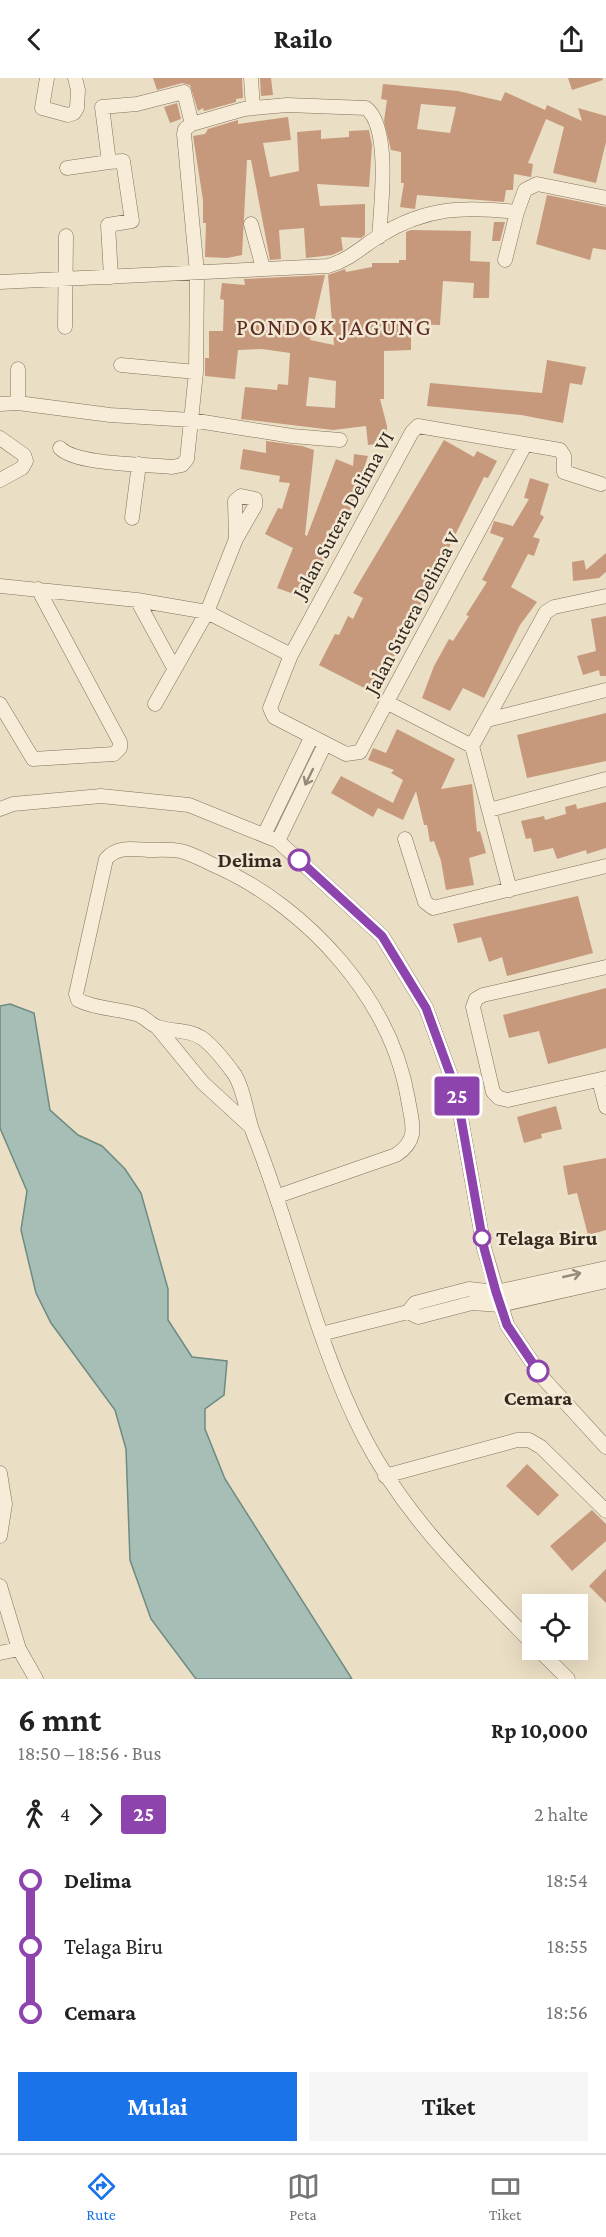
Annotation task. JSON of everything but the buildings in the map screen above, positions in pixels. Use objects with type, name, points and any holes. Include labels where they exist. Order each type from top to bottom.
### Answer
[{"type":"street","points":[[47,78],[42,108],[68,115],[74,113],[77,108],[75,78]]},
{"type":"street","points":[[251,78],[253,108]]},
{"type":"street","points":[[109,162],[102,107],[137,104],[184,92],[192,124]]},
{"type":"street","points":[[60,448],[65,453],[87,459],[172,467],[182,465],[187,459],[196,372],[197,273],[184,134],[185,129],[192,124],[253,108],[287,105],[366,108],[373,113],[384,174],[379,237]]},
{"type":"street","points":[[66,168],[123,161],[132,221],[108,225],[111,277]]},
{"type":"street","points":[[505,260],[525,190],[537,184],[606,198]]},
{"type":"street","points":[[0,282],[328,266],[355,255],[379,237],[414,217],[436,211],[478,208],[517,212]]},
{"type":"street","points":[[251,224],[263,268]]},
{"type":"street","points":[[65,327],[66,236]]},
{"type":"street","points":[[121,365],[196,372]]},
{"type":"street","points":[[18,369],[18,402]]},
{"type":"street","points":[[0,404],[18,402],[110,415],[191,420],[292,436],[340,440]]},
{"type":"street","name":"Jalan Sutera Delima VI","points":[[311,738],[270,713],[291,655],[412,432],[418,426],[525,446],[560,450],[564,456],[564,472],[568,476],[601,484]]},
{"type":"street","points":[[0,438],[24,455],[27,461],[22,468],[0,480]]},
{"type":"street","name":"Jalan Sutera Delima V","points":[[311,738],[346,754],[355,755],[360,752],[525,446]]},
{"type":"street","points":[[132,518],[139,464]]},
{"type":"street","points":[[155,704],[207,612],[236,539]]},
{"type":"street","points":[[0,586],[137,600],[207,612],[291,655]]},
{"type":"street","points":[[0,704],[33,759],[114,754],[120,748],[120,742],[38,589]]},
{"type":"street","points":[[510,890],[472,746],[546,612],[554,607],[606,596]]},
{"type":"street","points":[[137,600],[174,668]]},
{"type":"street","points":[[487,720],[606,690]]},
{"type":"street","points":[[388,703],[472,746]]},
{"type":"street","points":[[264,835],[311,738]]},
{"type":"street","points":[[278,841],[325,744]]},
{"type":"street","points":[[489,810],[606,779]]},
{"type":"street","points":[[0,808],[13,804],[101,796],[189,805],[278,841],[382,936],[426,1008],[456,1090],[484,1248],[507,1325],[542,1377],[606,1447]]},
{"type":"street","points":[[405,839],[427,906],[433,908],[606,866]]},
{"type":"street","points":[[251,1127],[203,1083],[157,1027],[140,1016],[93,1008],[78,1000],[76,994],[106,859],[111,853],[122,849],[182,851],[246,880],[306,926],[356,979],[387,1033],[404,1074],[413,1134],[407,1147],[396,1155],[278,1196]]},
{"type":"street","points":[[606,967],[476,999],[473,1007],[493,1092],[499,1098],[508,1100],[602,1079],[606,1107]]},
{"type":"street","points":[[157,1027],[187,1031],[203,1039],[235,1076],[244,1096],[251,1127],[278,1196],[321,1334],[346,1399],[385,1476],[438,1546],[522,1633]]},
{"type":"street","points":[[498,1299],[606,1268]]},
{"type":"street","points":[[321,1334],[408,1312],[415,1303],[471,1296],[498,1299],[606,1281]]},
{"type":"street","points":[[385,1476],[517,1440],[529,1440],[541,1448],[606,1511]]},
{"type":"street","points":[[0,1473],[5,1504],[0,1536]]},
{"type":"street","points":[[0,1586],[6,1630],[36,1679]]},
{"type":"street","points":[[0,1653],[19,1649]]},
{"type":"street","points":[[549,1660],[567,1679]]},
{"type":"water","points":[[10,1004],[34,1013],[50,1110],[78,1135],[102,1146],[125,1169],[141,1193],[168,1289],[168,1320],[192,1357],[227,1361],[224,1395],[205,1409],[205,1429],[225,1479],[352,1679],[196,1679],[151,1619],[130,1560],[126,1449],[115,1410],[51,1323],[36,1293],[21,1230],[27,1191],[0,1128],[0,1006]]},
{"type":"bus line","name":"25","points":[[299,860],[382,936],[426,1008],[456,1090],[484,1248],[496,1292],[507,1325],[538,1371]]},
{"type":"place","name":"Delima","points":[[299,860]]},
{"type":"place","name":"Telaga Biru","points":[[482,1238]]},
{"type":"place","name":"Cemara","points":[[538,1371]]},
{"type":"district","name":"PONDOK JAGUNG","points":[[334,327]]}]
